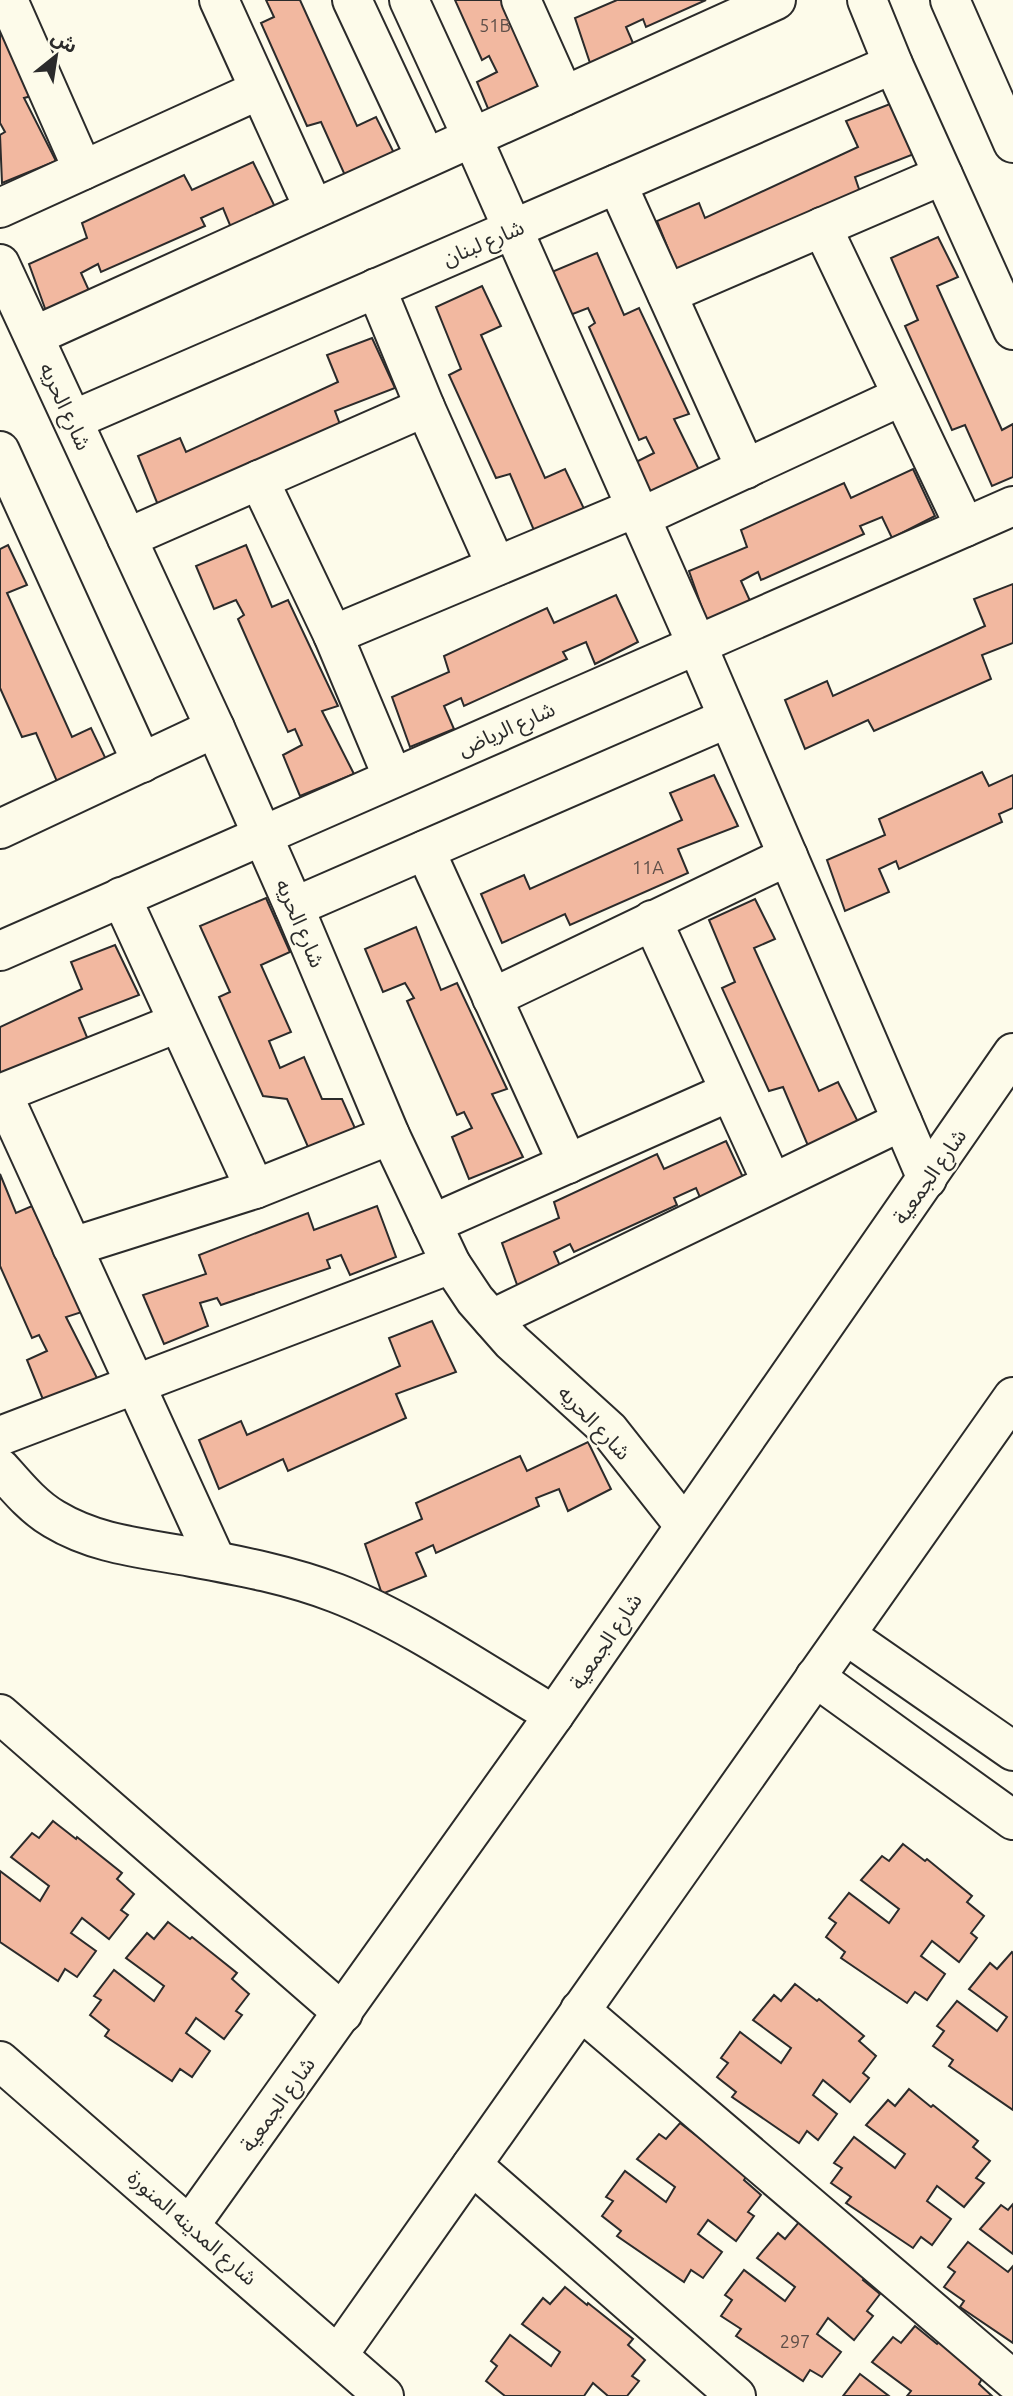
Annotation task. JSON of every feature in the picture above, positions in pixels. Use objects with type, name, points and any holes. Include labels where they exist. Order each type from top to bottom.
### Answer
[{"type":"street","points":[[8,0],[83,170]]},
{"type":"street","points":[[219,0],[314,209]]},
{"type":"street","points":[[352,0],[426,158]]},
{"type":"street","points":[[409,0],[696,645],[927,1179]]},
{"type":"street","points":[[521,0],[564,96]]},
{"type":"street","points":[[34,336],[776,0]]},
{"type":"street","points":[[868,0],[893,64],[1013,330]]},
{"type":"street","points":[[950,0],[1013,143]]},
{"type":"street","name":"شارع لبنان","points":[[73,420],[893,64]]},
{"type":"street","points":[[0,208],[259,90]]},
{"type":"street","points":[[667,295],[943,175]]},
{"type":"street","points":[[617,184],[746,468]]},
{"type":"street","points":[[822,227],[965,527]]},
{"type":"street","name":"شارع الحريه","points":[[0,264],[215,728],[390,1135],[451,1264],[492,1320],[512,1342],[608,1430],[684,1525]]},
{"type":"street","points":[[376,288],[425,407],[496,566]]},
{"type":"street","points":[[333,635],[496,566],[637,513],[746,468],[902,396]]},
{"type":"street","points":[[127,538],[425,407]]},
{"type":"street","points":[[0,452],[142,762]]},
{"type":"street","points":[[259,480],[333,635],[393,778]]},
{"type":"street","name":"شارع الرياض","points":[[0,951],[1013,506]]},
{"type":"street","points":[[294,907],[728,718]]},
{"type":"street","points":[[0,829],[215,728]]},
{"type":"street","points":[[425,850],[568,1164]]},
{"type":"street","points":[[492,998],[788,856]]},
{"type":"street","points":[[121,897],[255,1189]]},
{"type":"street","points":[[652,920],[772,1184]]},
{"type":"street","points":[[177,1023],[1,1093],[216,1561]]},
{"type":"street","name":"شارع الجمعية","points":[[190,2224],[554,1715],[1013,1053]]},
{"type":"street","points":[[432,1224],[729,1092]]},
{"type":"street","points":[[492,1320],[902,1121]]},
{"type":"street","points":[[72,1247],[255,1189],[390,1135]]},
{"type":"street","points":[[0,1436],[451,1264]]},
{"type":"street","points":[[338,2355],[1013,1397]]},
{"type":"street","points":[[0,1468],[23,1494],[52,1518],[86,1535],[123,1546],[275,1573],[339,1594],[411,1630],[554,1715]]},
{"type":"street","points":[[846,1635],[1013,1751]]},
{"type":"street","points":[[815,1677],[1013,1820]]},
{"type":"street","points":[[0,1714],[343,2013]]},
{"type":"street","points":[[580,2010],[1013,2380]]},
{"type":"street","name":"شارع المدينه المنورة","points":[[0,2060],[384,2396]]},
{"type":"street","points":[[472,2165],[736,2396]]},
{"type":"building","points":[[266,0],[300,0],[357,126],[376,117],[398,161],[348,182],[321,122],[307,126],[261,23],[274,17]]},
{"type":"building","points":[[455,0],[516,0],[532,33],[517,38],[548,101],[494,123],[477,82],[497,72],[489,56],[482,60]]},
{"type":"building","points":[[617,0],[706,0],[646,27],[643,19],[626,27],[636,50],[592,69],[575,18]]},
{"type":"building","points":[[0,10],[39,94],[24,98],[56,161],[2,183],[0,135],[5,132],[0,123]]},
{"type":"building","points":[[890,104],[914,154],[855,177],[863,201],[677,271],[657,221],[699,203],[705,218],[858,147],[846,121]]},
{"type":"building","points":[[253,162],[276,209],[232,230],[223,208],[201,218],[205,226],[101,272],[98,264],[81,273],[91,295],[47,314],[29,264],[87,238],[82,223],[184,175],[192,190]]},
{"type":"building","points":[[938,237],[958,277],[937,286],[1002,430],[1013,424],[1013,477],[992,486],[965,425],[952,430],[905,326],[918,320],[891,258]]},
{"type":"building","points":[[597,253],[624,315],[639,308],[689,414],[674,419],[705,482],[651,504],[634,463],[654,453],[646,437],[639,440],[589,327],[595,323],[588,308],[565,317],[547,274]]},
{"type":"building","points":[[482,286],[501,326],[481,335],[545,478],[565,469],[586,513],[536,535],[510,474],[496,478],[449,375],[461,369],[436,307]]},
{"type":"building","points":[[372,338],[395,388],[335,411],[344,435],[158,505],[138,456],[180,438],[186,452],[338,382],[327,355]]},
{"type":"building","points":[[913,469],[935,516],[892,538],[882,517],[860,526],[864,534],[761,580],[758,572],[741,581],[751,603],[707,622],[689,571],[747,547],[741,530],[844,483],[851,498]]},
{"type":"building","points":[[8,545],[27,585],[7,593],[72,737],[91,728],[112,772],[62,793],[36,733],[22,737],[0,688],[0,549]]},
{"type":"building","points":[[246,545],[272,607],[288,600],[338,706],[322,711],[354,774],[300,796],[283,755],[302,745],[295,729],[288,732],[238,619],[244,615],[236,600],[214,609],[196,566]]},
{"type":"building","points":[[1013,584],[1013,643],[982,655],[991,679],[874,731],[868,720],[805,749],[785,700],[827,681],[833,696],[985,626],[974,599]]},
{"type":"building","points":[[616,595],[638,642],[595,664],[586,642],[563,652],[567,659],[464,706],[461,698],[444,706],[454,729],[410,747],[392,697],[449,672],[444,656],[547,608],[554,623]]},
{"type":"building","points":[[982,772],[989,786],[1013,775],[1013,808],[999,814],[1002,822],[899,869],[896,861],[879,869],[889,892],[845,911],[827,860],[885,835],[879,819]]},
{"type":"building","points":[[714,775],[738,826],[678,849],[688,873],[570,925],[565,914],[502,943],[481,894],[524,875],[530,889],[682,820],[670,793]]},
{"type":"building","points":[[266,898],[290,952],[261,965],[291,1032],[269,1041],[280,1068],[304,1057],[322,1099],[342,1099],[358,1135],[312,1156],[287,1099],[263,1096],[219,997],[230,992],[200,926]]},
{"type":"building","points":[[755,899],[775,939],[754,948],[819,1091],[838,1082],[860,1126],[809,1148],[783,1087],[769,1091],[722,988],[735,982],[709,920]]},
{"type":"building","points":[[416,927],[441,990],[457,983],[507,1089],[492,1094],[523,1157],[469,1179],[452,1137],[472,1128],[464,1112],[457,1115],[407,1001],[414,998],[405,983],[383,992],[365,949]]},
{"type":"building","points":[[115,945],[139,995],[79,1018],[89,1042],[0,1081],[0,1027],[82,989],[71,962]]},
{"type":"building","points":[[726,1141],[748,1188],[705,1209],[696,1188],[674,1198],[677,1205],[574,1252],[570,1244],[554,1252],[564,1275],[520,1293],[502,1243],[559,1218],[554,1202],[657,1154],[664,1169]]},
{"type":"building","points":[[0,1174],[16,1213],[32,1206],[82,1312],[66,1317],[98,1380],[44,1402],[27,1360],[47,1351],[39,1335],[32,1338],[0,1266]]},
{"type":"building","points":[[377,1206],[396,1257],[350,1275],[341,1255],[327,1260],[330,1268],[221,1305],[217,1298],[200,1303],[208,1326],[164,1344],[143,1295],[206,1274],[199,1255],[308,1213],[314,1230]]},
{"type":"building","points":[[432,1321],[456,1372],[396,1394],[406,1418],[288,1471],[283,1459],[219,1489],[199,1440],[241,1421],[247,1435],[400,1366],[389,1338]]},
{"type":"building","points":[[588,1442],[611,1489],[568,1511],[559,1489],[536,1498],[539,1506],[436,1553],[433,1545],[416,1553],[426,1576],[382,1594],[365,1544],[422,1519],[416,1503],[520,1456],[527,1471]]},
{"type":"building","points":[[53,1821],[122,1873],[117,1879],[134,1894],[121,1910],[128,1915],[109,1939],[82,1918],[71,1933],[96,1951],[77,1977],[65,1969],[58,1981],[0,1942],[0,1871],[40,1901],[49,1886],[11,1857],[32,1833],[39,1838]]},
{"type":"building","points":[[903,1844],[925,1861],[927,1859],[972,1896],[967,1902],[984,1916],[971,1933],[977,1938],[959,1962],[932,1941],[921,1956],[945,1974],[927,2000],[915,1992],[907,2003],[841,1958],[845,1952],[826,1937],[836,1923],[829,1918],[849,1893],[889,1923],[899,1909],[861,1880],[882,1856],[889,1861]]},
{"type":"building","points":[[168,1922],[190,1939],[192,1937],[237,1973],[232,1979],[249,1994],[236,2011],[242,2015],[224,2039],[196,2018],[186,2033],[210,2051],[192,2077],[180,2069],[172,2081],[105,2036],[109,2030],[90,2015],[101,2000],[94,1996],[114,1970],[154,2001],[164,1986],[126,1958],[147,1933],[154,1939]]},
{"type":"building","points":[[1012,1952],[1013,2110],[949,2066],[953,2060],[933,2046],[944,2031],[937,2026],[957,2001],[997,2031],[1007,2017],[969,1989],[990,1963],[997,1969]]},
{"type":"building","points":[[795,1984],[817,2001],[819,1999],[864,2036],[859,2041],[876,2056],[863,2073],[869,2078],[850,2102],[823,2080],[813,2095],[837,2114],[818,2140],[807,2131],[799,2143],[732,2097],[736,2092],[717,2077],[728,2063],[721,2058],[740,2032],[781,2063],[791,2048],[753,2020],[774,1995],[781,2001]]},
{"type":"building","points":[[909,2089],[978,2141],[973,2147],[990,2161],[976,2178],[984,2183],[964,2207],[937,2186],[927,2201],[951,2219],[932,2245],[921,2237],[913,2248],[846,2203],[851,2197],[831,2183],[842,2168],[834,2163],[854,2137],[895,2168],[905,2154],[866,2125],[888,2100],[895,2106]]},
{"type":"building","points":[[680,2123],[702,2140],[704,2138],[748,2174],[744,2180],[761,2195],[748,2212],[754,2216],[736,2241],[708,2220],[698,2234],[722,2252],[703,2278],[691,2270],[684,2282],[617,2236],[621,2231],[602,2216],[613,2201],[606,2197],[625,2171],[666,2202],[675,2187],[637,2159],[659,2134],[666,2139]]},
{"type":"building","points":[[1013,2204],[1013,2254],[980,2229],[1001,2205],[1008,2210]]},
{"type":"building","points":[[799,2222],[868,2273],[863,2280],[880,2294],[867,2311],[873,2316],[854,2340],[828,2318],[817,2334],[841,2352],[822,2377],[810,2370],[803,2381],[736,2336],[741,2329],[721,2316],[732,2300],[725,2295],[744,2270],[785,2301],[795,2287],[757,2258],[778,2233],[785,2239]]},
{"type":"building","points":[[968,2242],[1008,2272],[1013,2266],[1013,2343],[960,2307],[964,2301],[944,2287],[955,2272],[948,2267]]},
{"type":"building","points":[[565,2287],[633,2339],[628,2345],[645,2360],[632,2376],[639,2381],[627,2396],[608,2396],[593,2383],[584,2396],[505,2396],[486,2381],[497,2366],[491,2361],[510,2335],[551,2366],[560,2352],[522,2324],[543,2298],[550,2304]]},
{"type":"building","points":[[915,2326],[983,2377],[979,2384],[992,2396],[907,2396],[911,2391],[872,2362],[893,2337],[901,2343]]},
{"type":"building","points":[[860,2374],[889,2396],[843,2396]]}]
